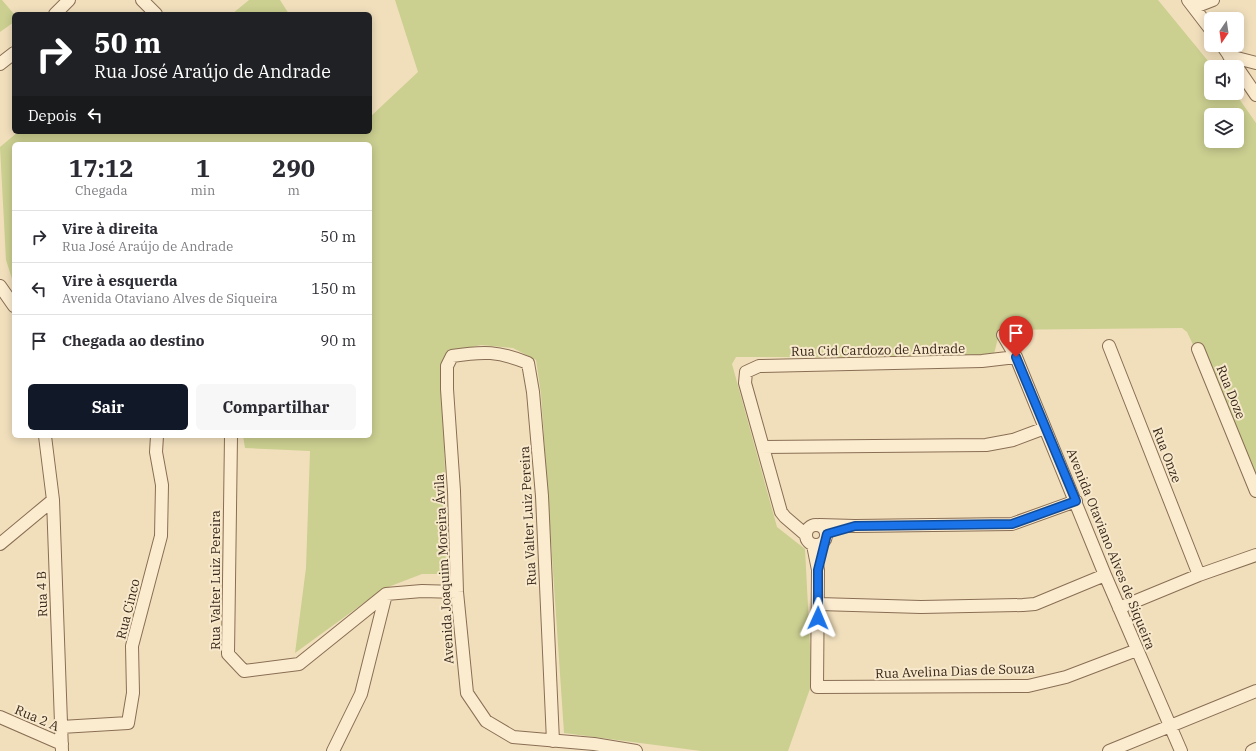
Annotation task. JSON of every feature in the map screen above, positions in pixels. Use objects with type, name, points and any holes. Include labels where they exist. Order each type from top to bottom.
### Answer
[{"type":"street","points":[[57,12],[69,0]]},
{"type":"street","points":[[142,0],[154,12]]},
{"type":"street","points":[[1204,20],[1192,4],[1213,0]]},
{"type":"street","points":[[1226,52],[1232,60]]},
{"type":"street","points":[[0,64],[12,55]]},
{"type":"street","points":[[1229,56],[1256,63]]},
{"type":"street","points":[[1244,73],[1252,79],[1256,95]]},
{"type":"street","points":[[1,291],[12,304]]},
{"type":"street","name":"Avenida Otaviano Alves de Siqueira","points":[[1003,335],[1016,357],[1105,575],[1169,727],[1181,751]]},
{"type":"street","name":"Rua Onze","points":[[1109,346],[1199,575]]},
{"type":"street","name":"Rua Doze","points":[[1198,349],[1256,491]]},
{"type":"street","name":"Avenida Joaquim Moreira Ávila","points":[[528,363],[505,354],[479,352],[452,356],[447,366],[457,592],[467,693],[486,721],[513,737],[636,751]]},
{"type":"street","name":"Rua Cid Cardozo de Andrade","points":[[763,447],[745,383],[745,377],[750,369],[759,366],[982,361],[1016,357]]},
{"type":"street","name":"Rua Valter Luiz Pereira","points":[[528,363],[533,392],[542,496],[553,741]]},
{"type":"street","points":[[1045,428],[1013,440],[986,445],[763,447],[781,512],[792,523],[816,535],[855,526],[1012,524],[1076,501]]},
{"type":"street","name":"Rua 4 B","points":[[45,438],[53,500],[62,747]]},
{"type":"street","name":"Rua Cinco","points":[[61,727],[128,723],[133,693],[132,646],[161,536],[162,485],[156,452],[157,438]]},
{"type":"street","name":"Rua Valter Luiz Pereira","points":[[231,438],[228,654],[244,671],[299,664],[386,594]]},
{"type":"street","points":[[0,544],[53,500]]},
{"type":"street","points":[[816,535],[819,604],[921,607],[1035,604],[1105,575]]},
{"type":"street","points":[[1119,608],[1199,575],[1256,555]]},
{"type":"street","points":[[333,751],[361,694],[386,594],[422,591],[457,592]]},
{"type":"street","name":"Rua Avelina Dias de Souza","points":[[819,604],[817,688],[1028,686],[1066,677],[1137,650]]},
{"type":"street","points":[[1110,751],[1256,691]]},
{"type":"street","name":"Rua 2 A","points":[[0,717],[62,747]]},
{"type":"street","points":[[1252,751],[1256,749]]},
{"type":"green space","points":[[0,0],[2,0],[12,12],[12,23],[0,32]]},
{"type":"green space","points":[[249,0],[280,0],[288,12],[234,12]]},
{"type":"green space","points":[[395,0],[1158,0],[1207,60],[1204,60],[1204,100],[1240,100],[1256,123],[1256,477],[1187,332],[1182,328],[1000,330],[993,358],[736,357],[732,364],[777,527],[805,549],[812,683],[788,751],[701,751],[564,733],[541,394],[536,360],[513,348],[481,345],[449,352],[441,366],[449,574],[422,574],[383,589],[295,653],[306,568],[310,451],[245,448],[243,438],[372,438],[372,142],[12,142],[12,279],[6,260],[0,147],[16,134],[372,134],[372,115],[418,72]]},
{"type":"route","points":[[818,618],[818,570],[827,534],[855,526],[1012,524],[1027,520],[1076,501],[1016,357]]}]
